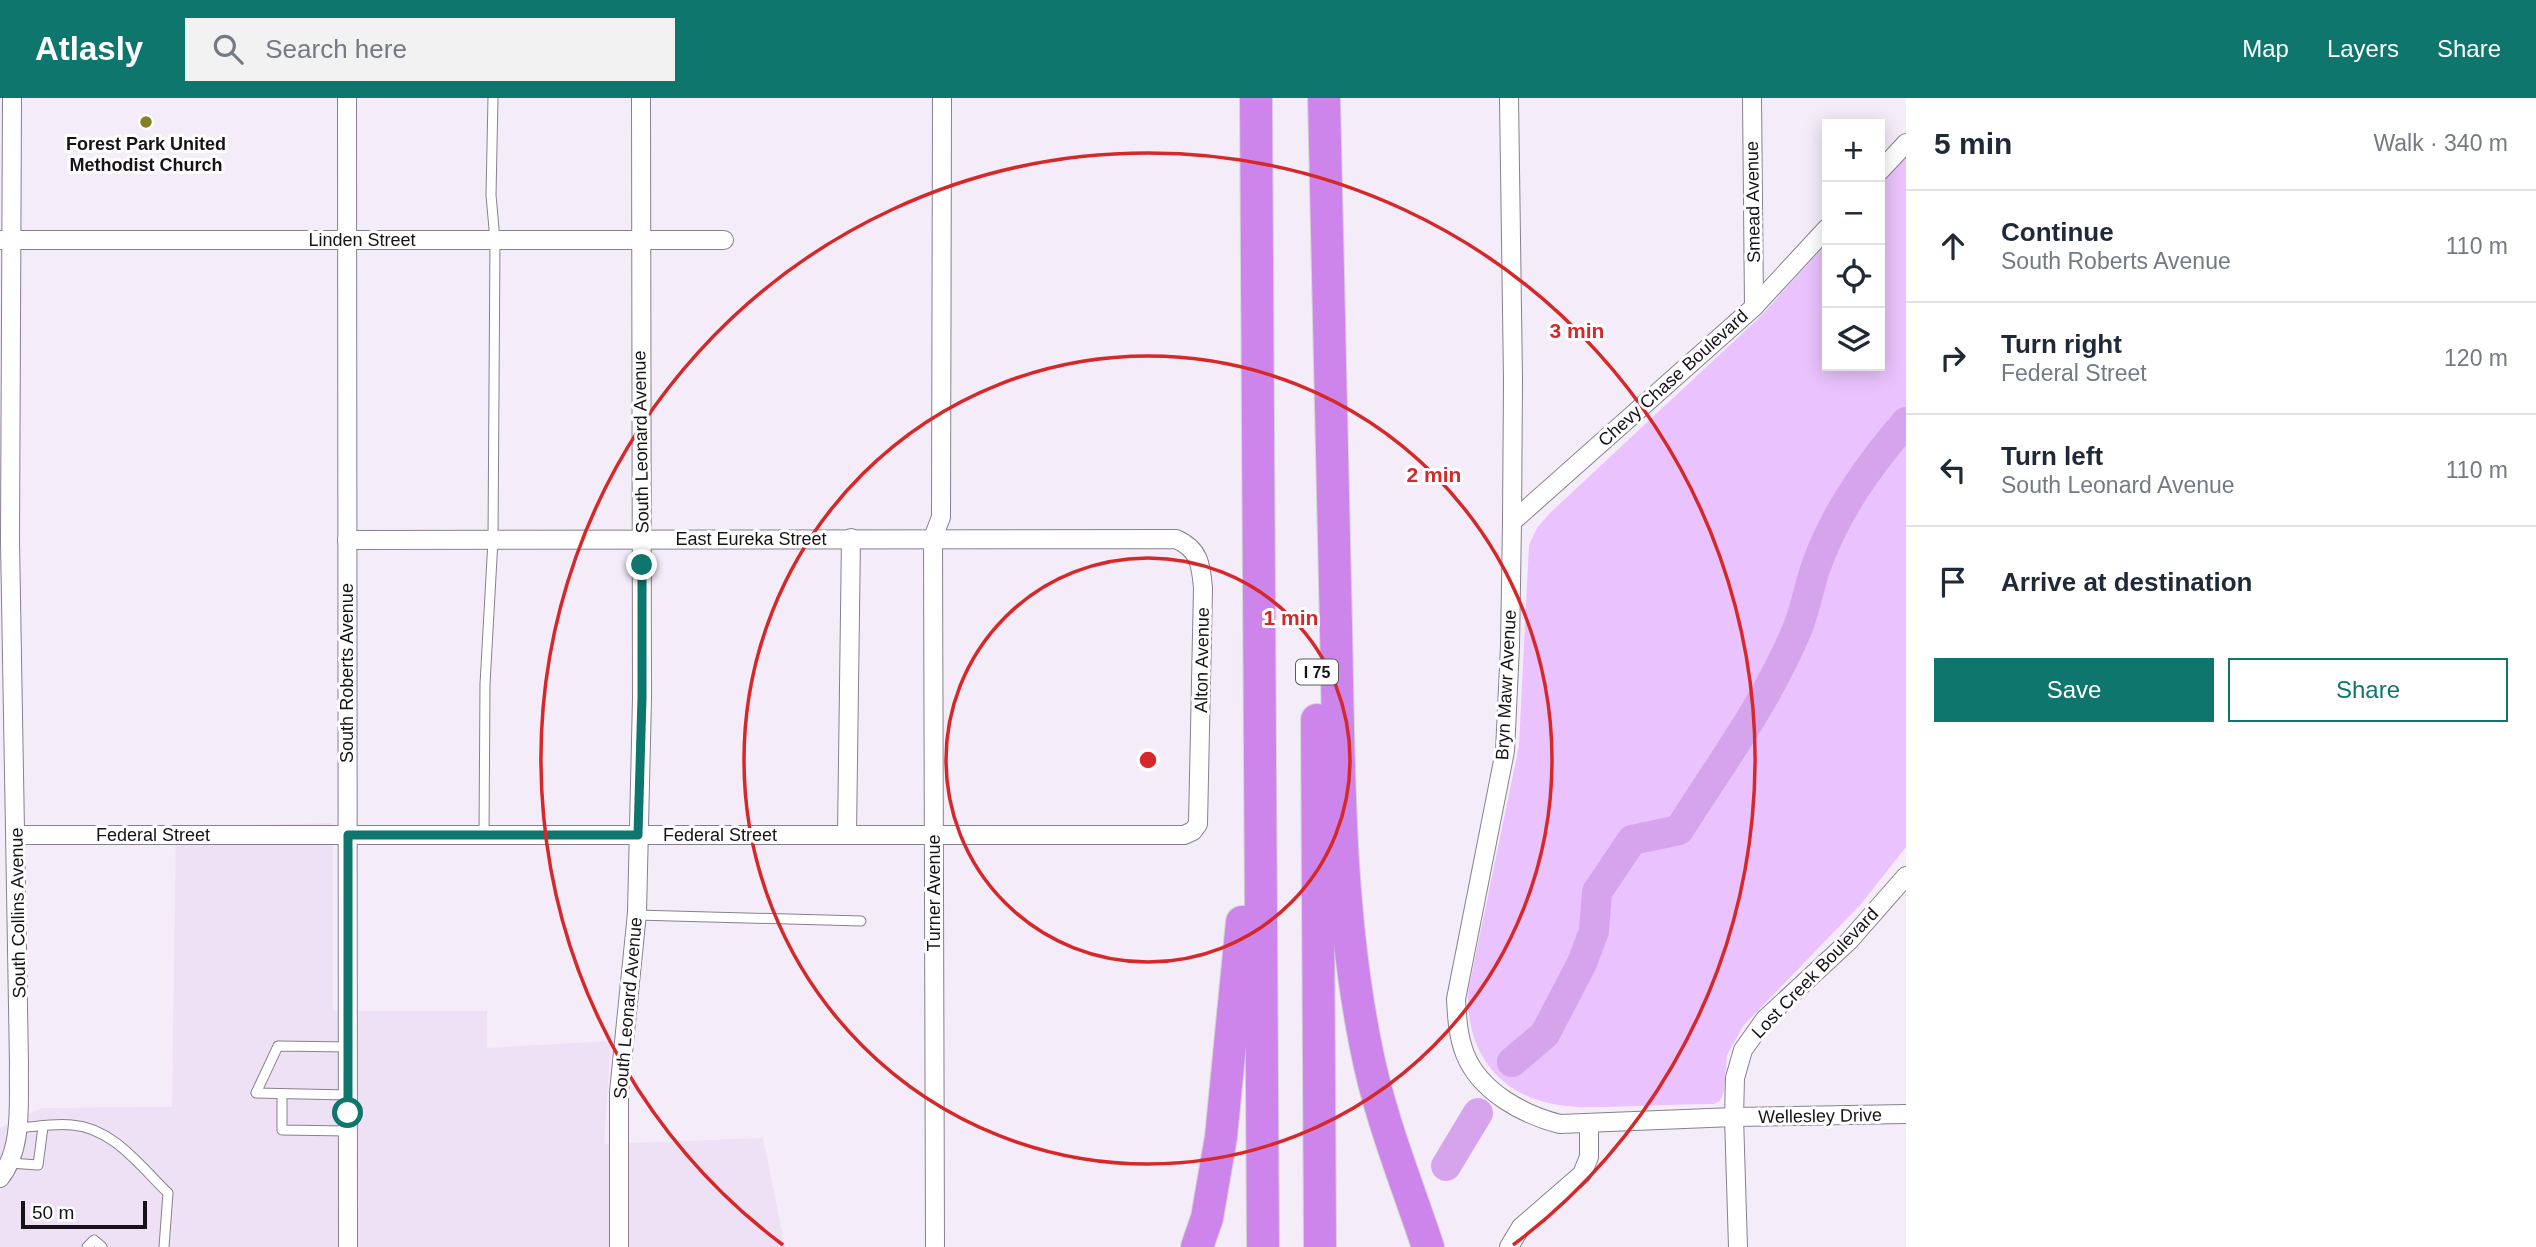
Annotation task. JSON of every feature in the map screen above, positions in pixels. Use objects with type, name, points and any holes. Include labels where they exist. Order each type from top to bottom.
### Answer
[{"type":"highway","points":[[1256,98],[1263,1247]]},
{"type":"highway","name":"I 75","points":[[1314,98],[1321,1247]]},
{"type":"highway","points":[[1324,98],[1337,669],[1348,922],[1359,1011],[1376,1090],[1427,1247]]},
{"type":"highway","points":[[1197,1247],[1207,1218],[1221,1137],[1241,945],[1245,853],[1245,517],[1252,446],[1258,436]]},
{"type":"street","name":"South Collins Avenue","points":[[5,1170],[15,1151],[19,1051],[17,835],[5,541],[6,240],[12,98]]},
{"type":"street","name":"South Roberts Avenue","points":[[348,98],[348,1247]]},
{"type":"street","name":"South Leonard Avenue","points":[[619,1247],[619,1092],[636,915],[642,698],[641,98]]},
{"type":"street","name":"Turner Avenue","points":[[935,1247],[933,538],[941,517],[942,98]]},
{"type":"street","name":"Bryn Mawr Avenue","points":[[1509,98],[1513,380],[1510,646],[1505,751],[1461,968],[1456,999],[1458,1028],[1466,1056],[1483,1080],[1508,1102],[1535,1117],[1560,1124],[1734,1117]]},
{"type":"street","name":"Smead Avenue","points":[[1752,98],[1754,307]]},
{"type":"street","points":[[1885,166],[1906,143]]},
{"type":"street","name":"Chevy Chase Boulevard","points":[[1512,522],[1754,307],[1822,233]]},
{"type":"street","name":"Linden Street","points":[[6,240],[724,240]]},
{"type":"street","name":"East Eureka Street","points":[[347,540],[1155,537]]},
{"type":"street","name":"Alton Avenue","points":[[1155,537],[1186,543],[1194,550],[1201,567],[1200,813]]},
{"type":"street","points":[[847,835],[850,538]]},
{"type":"street","name":"Federal Street","points":[[17,835],[1185,835],[1194,831],[1200,813]]},
{"type":"street","name":"Lost Creek Boulevard","points":[[1738,1247],[1734,1117],[1735,1078],[1743,1050],[1765,1020],[1849,941],[1906,876]]},
{"type":"street","name":"Wellesley Drive","points":[[1734,1117],[1906,1114]]},
{"type":"street","points":[[1509,1247],[1521,1227],[1582,1174],[1589,1157],[1589,1123]]},
{"type":"lane","points":[[484,835],[485,684],[493,540],[493,98]]},
{"type":"lane","points":[[636,915],[861,921]]},
{"type":"lane","points":[[348,1047],[278,1046],[256,1093],[348,1095]]},
{"type":"lane","points":[[282,1094],[282,1130],[348,1131]]},
{"type":"lane","points":[[17,1128],[72,1125],[97,1130],[109,1137],[168,1193],[164,1247]]},
{"type":"lane","points":[[5,1170],[38,1166],[43,1127]]},
{"type":"lane","points":[[87,1247],[93,1240],[102,1247]]},
{"type":"shaded area","points":[[1906,156],[1906,847],[1861,904],[1743,1026],[1727,1055],[1724,1091],[1720,1101],[1714,1104],[1586,1107],[1564,1106],[1533,1098],[1515,1090],[1488,1065],[1472,1032],[1468,992],[1519,746],[1529,545],[1537,528],[1550,513],[1760,317],[1822,249],[1822,371],[1885,371],[1885,179]]},
{"type":"shaded area","points":[[333,823],[333,1011],[487,1011],[487,1048],[611,1041],[604,1144],[763,1138],[785,1247],[0,1247],[0,1128],[42,1108],[172,1107],[176,827]]},
{"type":"waterway","points":[[1512,1062],[1545,1034],[1582,963],[1594,931],[1597,892],[1632,840],[1679,830],[1742,733],[1771,684],[1796,632],[1818,561],[1835,523],[1868,470],[1906,422]]},
{"type":"waterway","points":[[1446,1166],[1478,1113]]},
{"type":"place","name":"Forest Park United Methodist Church","points":[[146,122]]},
{"type":"route","points":[[348,1113],[348,835],[638,835],[642,565]]}]
